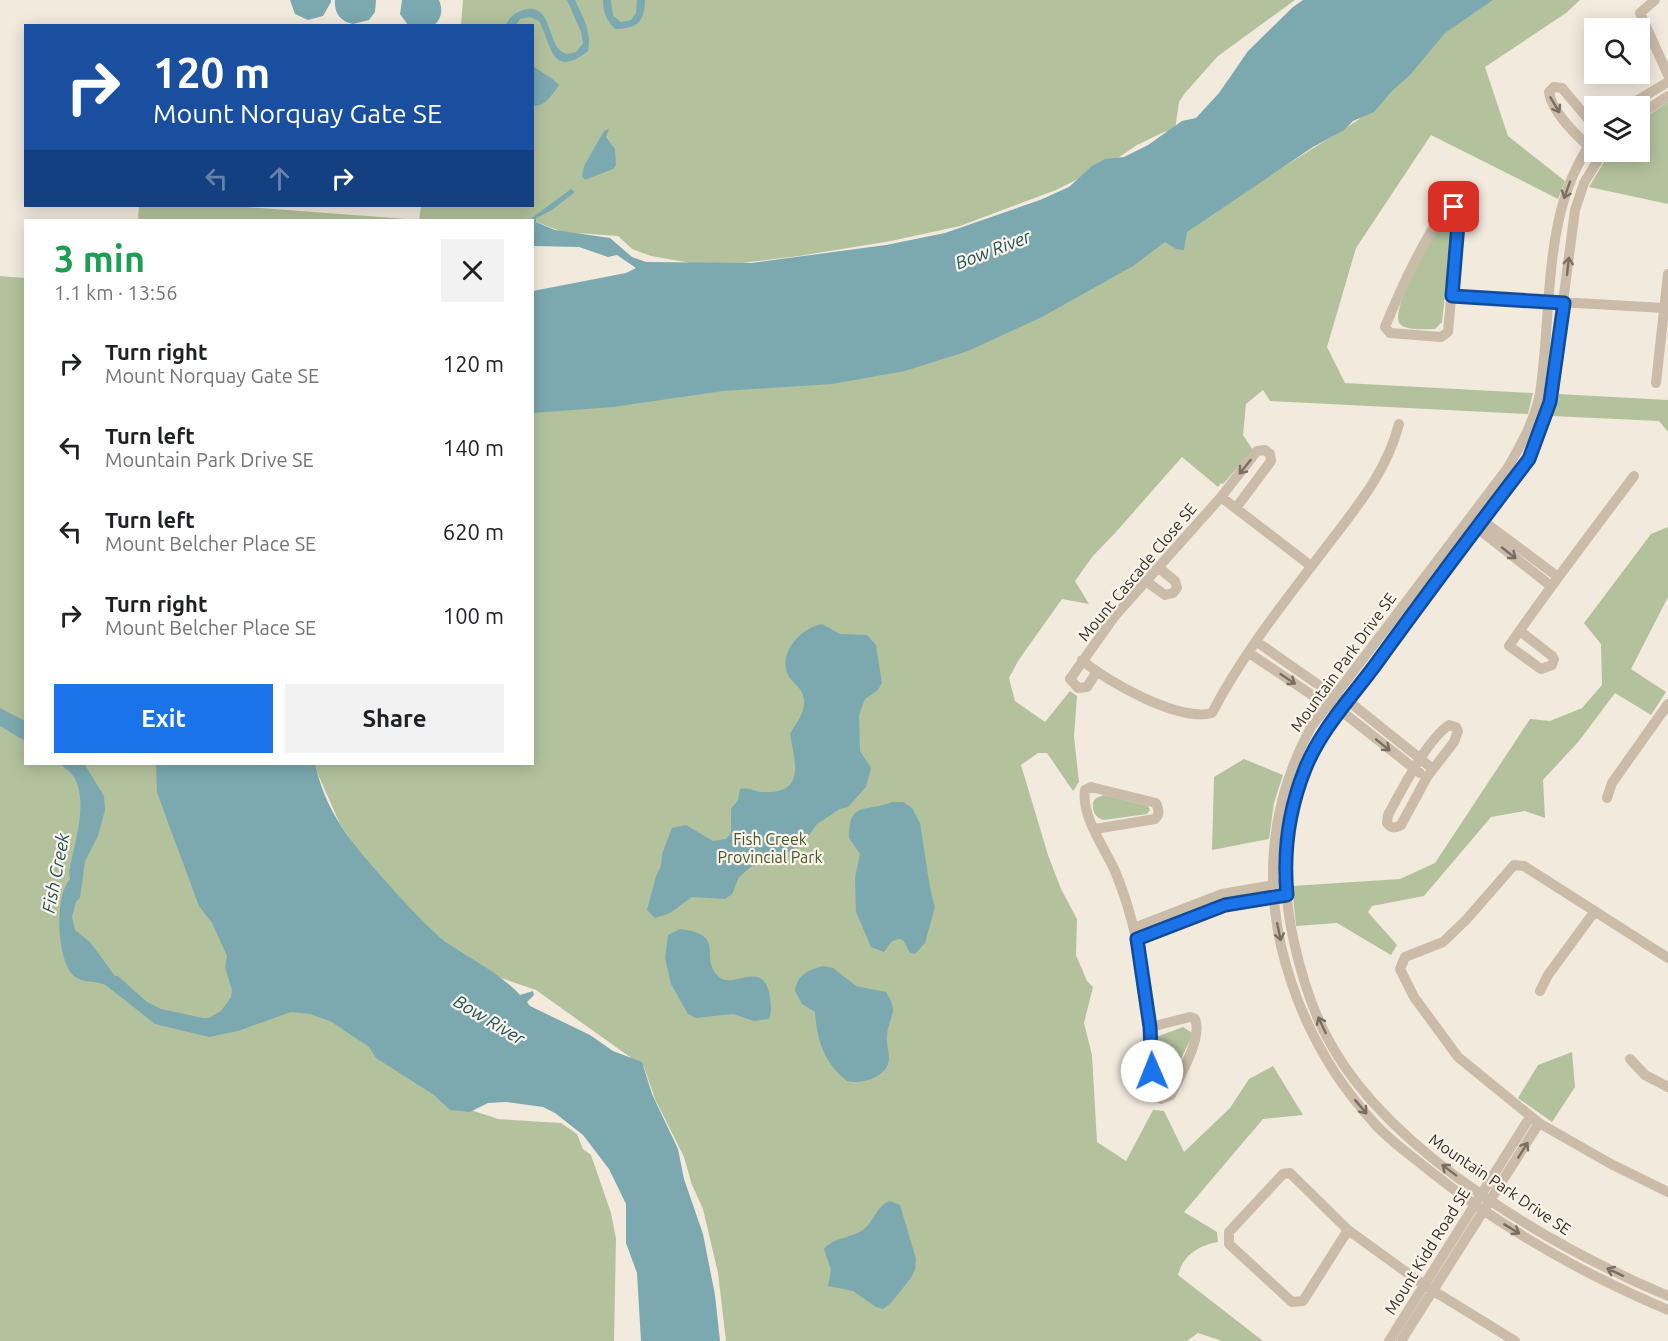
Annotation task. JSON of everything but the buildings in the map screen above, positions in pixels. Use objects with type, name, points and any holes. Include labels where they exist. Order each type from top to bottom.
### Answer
[{"type":"street","points":[[1655,0],[1640,13],[1668,75]]},
{"type":"street","points":[[1645,96],[1668,82]]},
{"type":"street","points":[[1584,114],[1562,88],[1554,87],[1549,92],[1550,99],[1566,121],[1584,138]]},
{"type":"street","points":[[1650,108],[1668,96]]},
{"type":"street","name":"Mountain Park Drive SE","points":[[1585,162],[1570,180],[1560,208],[1548,302],[1540,394],[1531,425],[1507,469],[1333,695],[1301,746],[1285,785],[1274,839],[1273,890],[1277,927],[1297,1001],[1323,1054],[1351,1096],[1376,1126],[1473,1205],[1576,1268],[1668,1310]]},
{"type":"street","name":"Mountain Park Drive SE","points":[[1591,162],[1575,210],[1550,402],[1529,459],[1347,700],[1312,752],[1298,790],[1287,840],[1286,889],[1298,960],[1310,996],[1333,1048],[1360,1087],[1385,1117],[1418,1146],[1491,1200],[1583,1257],[1668,1296]]},
{"type":"street","points":[[1454,207],[1459,212],[1452,296],[1448,332],[1441,337],[1390,333],[1385,327],[1408,271],[1423,242],[1445,209],[1454,207]]},
{"type":"street","points":[[1656,383],[1668,274]]},
{"type":"street","points":[[1452,296],[1664,308]]},
{"type":"street","name":"Mount Cascade Close SE","points":[[1236,508],[1271,461],[1270,454],[1265,450],[1257,451],[1221,497],[1114,617],[1082,660],[1096,672],[1156,704],[1202,716],[1212,713],[1231,676],[1375,482],[1394,444],[1399,424]]},
{"type":"street","points":[[1520,631],[1554,581],[1634,476]]},
{"type":"street","points":[[1221,497],[1311,566]]},
{"type":"street","points":[[1470,517],[1554,581]]},
{"type":"street","points":[[1147,582],[1165,595],[1173,593],[1176,588],[1175,581],[1159,568]]},
{"type":"street","points":[[1257,642],[1333,695],[1347,700],[1421,759],[1430,773]]},
{"type":"street","points":[[1249,653],[1326,705],[1340,710],[1414,770],[1430,773]]},
{"type":"street","points":[[1082,660],[1070,678],[1073,685],[1078,688],[1087,687],[1096,672]]},
{"type":"street","points":[[1606,798],[1612,783],[1666,711]]},
{"type":"street","points":[[1449,725],[1456,727],[1458,735],[1430,773],[1401,825],[1395,828],[1390,827],[1387,823],[1388,815],[1421,759],[1444,729],[1449,725]]},
{"type":"street","points":[[1095,829],[1155,819],[1159,810],[1156,803],[1091,787],[1085,790],[1083,801],[1095,829],[1115,872],[1137,939],[1150,1027],[1152,1092],[1161,1100],[1171,1095],[1196,1038],[1198,1025],[1195,1019],[1190,1017],[1150,1027]]},
{"type":"street","points":[[1668,958],[1524,866],[1514,865],[1466,920],[1443,942],[1405,957],[1400,969],[1414,997],[1458,1057],[1535,1120],[1611,1164],[1668,1192]]},
{"type":"street","points":[[1134,928],[1198,908],[1225,905],[1273,890],[1286,889]]},
{"type":"street","points":[[1137,939],[1198,908]]},
{"type":"street","points":[[1540,991],[1548,975],[1595,911]]},
{"type":"street","points":[[1630,1059],[1645,1075],[1668,1087]]},
{"type":"street","name":"Mount Kidd Road SE","points":[[1401,1341],[1473,1205],[1535,1120]]},
{"type":"street","name":"Mount Kidd Road SE","points":[[1389,1341],[1484,1211],[1535,1120]]},
{"type":"street","points":[[1348,1230],[1303,1301],[1292,1302],[1229,1244],[1228,1239],[1229,1232],[1283,1174],[1290,1173],[1348,1230],[1429,1288],[1515,1341]]},
{"type":"green space","points":[[463,0],[1295,0],[1218,56],[1179,102],[1175,130],[1164,132],[1137,145],[1112,162],[1056,190],[960,226],[891,241],[742,263],[691,263],[651,256],[632,249],[618,236],[562,232],[534,219],[419,219],[421,207],[534,207],[534,24],[461,24]]},
{"type":"green space","name":"Fish Creek Provincial Park","points":[[1492,0],[1580,0],[1566,13],[1485,67],[1508,136],[1565,181],[1558,199],[1431,135],[1356,248],[1327,347],[1345,383],[1533,393],[1528,414],[1270,401],[1263,390],[1246,404],[1243,435],[1253,450],[1218,487],[1182,457],[1093,556],[1075,581],[1089,604],[1062,599],[1018,661],[1009,678],[1015,701],[1045,722],[1070,691],[1077,696],[1074,736],[1079,782],[1073,791],[1047,753],[1038,753],[1021,765],[1048,855],[1061,889],[1077,919],[1076,955],[1087,981],[1093,987],[1084,1023],[1092,1055],[1097,1142],[1126,1161],[1153,1110],[1164,1111],[1184,1152],[1230,1108],[1249,1079],[1273,1066],[1303,1115],[1263,1119],[1184,1212],[1217,1232],[1218,1242],[1204,1246],[1188,1256],[1178,1275],[1263,1341],[1222,1341],[1198,1333],[1187,1341],[726,1341],[718,1273],[703,1209],[692,1185],[684,1157],[655,1099],[644,1067],[536,990],[498,977],[470,960],[429,929],[357,850],[339,822],[317,772],[264,765],[534,765],[534,408],[1212,212],[1358,120],[1383,98],[1448,29]]},
{"type":"green space","points":[[1668,102],[1668,204],[1589,187],[1604,162],[1650,162],[1650,114]]},
{"type":"green space","points":[[139,207],[247,207],[406,219],[138,219]]},
{"type":"green space","points":[[1450,213],[1454,215],[1442,322],[1435,329],[1407,328],[1400,324],[1398,316],[1407,286],[1425,250]]},
{"type":"green space","points":[[0,276],[24,278],[24,765],[213,765],[459,1106],[498,1119],[561,1123],[577,1134],[583,1149],[591,1155],[611,1213],[616,1239],[614,1341],[0,1341]]},
{"type":"green space","points":[[1558,394],[1668,400],[1668,432],[1659,421],[1552,416]]},
{"type":"green space","points":[[1668,527],[1668,597],[1631,669],[1666,692],[1651,715],[1615,693],[1579,741],[1543,780],[1545,818],[1525,811],[1491,817],[1424,896],[1372,906],[1368,912],[1397,945],[1391,955],[1337,923],[1296,926],[1292,886],[1400,879],[1435,863],[1530,719],[1550,721],[1582,708],[1602,685],[1601,644],[1584,623],[1651,534]]},
{"type":"green space","points":[[1244,759],[1283,775],[1274,803],[1269,839],[1212,850],[1214,777]]},
{"type":"green space","points":[[1104,795],[1148,806],[1150,810],[1147,814],[1104,820],[1095,814],[1093,802]]},
{"type":"green space","points":[[1183,1027],[1191,1032],[1191,1038],[1167,1088],[1159,1090],[1157,1087],[1156,1037]]},
{"type":"green space","points":[[1572,1052],[1575,1087],[1552,1122],[1518,1098],[1538,1065]]},
{"type":"water","points":[[290,0],[331,0],[331,2],[323,16],[308,20],[295,14]]},
{"type":"water","points":[[335,0],[376,0],[375,12],[369,20],[348,23],[337,13]]},
{"type":"water","points":[[402,0],[439,0],[441,7],[440,17],[435,24],[407,24],[400,14]]},
{"type":"water","points":[[567,0],[575,0],[586,25],[589,44],[588,51],[567,62],[560,61],[554,56],[539,21],[530,17],[520,19],[517,24],[507,24],[520,11],[532,9],[538,11],[543,15],[559,49],[566,54],[576,52],[583,43],[581,32]]},
{"type":"water","points":[[603,0],[611,0],[613,16],[621,22],[631,20],[636,13],[637,0],[645,0],[645,8],[641,19],[634,26],[615,29],[606,16]]},
{"type":"water","name":"Bow River","points":[[1303,0],[1493,0],[1445,33],[1410,75],[1374,112],[1353,121],[1344,130],[1313,147],[1187,232],[1184,250],[1176,249],[1165,242],[1133,266],[1042,317],[968,351],[905,371],[832,384],[723,391],[613,407],[534,413],[534,291],[626,273],[636,268],[617,255],[608,257],[579,247],[534,246],[534,219],[530,219],[571,189],[575,192],[552,210],[536,218],[536,222],[555,230],[610,238],[632,257],[646,262],[751,263],[886,245],[945,233],[1040,200],[1069,187],[1092,166],[1105,159],[1124,157],[1148,145],[1182,121],[1196,118],[1219,93],[1248,51]]},
{"type":"water","points":[[534,66],[559,85],[545,102],[534,106]]},
{"type":"water","points":[[609,129],[606,137],[615,149],[616,165],[613,169],[585,180],[582,176],[584,166],[604,131]]},
{"type":"water","points":[[822,624],[840,634],[867,635],[876,645],[882,683],[878,690],[865,699],[859,715],[860,751],[871,768],[866,787],[848,807],[840,809],[817,824],[796,848],[775,859],[752,866],[739,877],[732,894],[725,899],[692,897],[670,913],[655,918],[647,910],[661,866],[662,854],[672,828],[686,825],[713,841],[726,839],[731,833],[731,809],[738,800],[740,789],[777,791],[786,788],[792,782],[795,766],[790,734],[802,714],[804,700],[801,691],[787,672],[786,656],[800,635]]},
{"type":"water","points":[[0,708],[24,720],[24,740],[0,726]]},
{"type":"water","name":"Bow River","points":[[61,765],[85,765],[104,796],[105,810],[98,836],[85,861],[80,898],[76,902],[72,917],[75,930],[90,942],[115,976],[118,976],[147,1002],[161,1009],[209,1018],[221,1011],[231,997],[232,990],[225,967],[227,956],[212,923],[199,906],[170,828],[157,792],[156,765],[315,765],[328,803],[348,836],[400,897],[434,932],[503,980],[520,995],[533,991],[534,995],[527,1002],[530,1006],[590,1035],[613,1051],[642,1062],[652,1094],[678,1149],[684,1179],[703,1234],[715,1295],[720,1341],[641,1341],[637,1273],[626,1243],[626,1204],[609,1169],[583,1135],[555,1113],[543,1107],[506,1102],[488,1103],[470,1112],[450,1110],[434,1095],[376,1058],[369,1047],[330,1021],[310,1014],[291,1012],[238,1031],[209,1037],[155,1024],[107,986],[80,980],[72,974],[63,954],[59,927],[61,899],[70,879],[69,872],[80,811],[78,788],[70,772]]},
{"type":"water","points":[[892,802],[903,802],[912,808],[920,823],[935,907],[925,943],[915,954],[910,953],[903,940],[899,939],[892,941],[884,952],[871,947],[856,912],[855,878],[860,854],[849,838],[852,818],[860,810]]},
{"type":"water","points":[[680,929],[695,932],[708,942],[713,969],[719,977],[732,980],[755,977],[767,985],[771,1011],[769,1019],[754,1021],[733,1014],[696,1018],[688,1014],[671,984],[665,958],[668,935]]},
{"type":"water","points":[[824,966],[833,968],[856,986],[886,992],[890,999],[893,1010],[887,1036],[889,1059],[884,1071],[866,1081],[847,1081],[833,1067],[820,1041],[815,1012],[802,1004],[795,991],[801,977],[813,969]]},
{"type":"water","points":[[890,1201],[900,1205],[916,1259],[911,1278],[891,1303],[883,1309],[876,1307],[853,1291],[828,1286],[831,1270],[824,1249],[833,1242],[864,1229],[879,1209]]},
{"type":"route","points":[[1152,1071],[1150,1027],[1137,939],[1225,905],[1287,895],[1285,858],[1290,821],[1312,752],[1347,700],[1529,459],[1542,428],[1550,402],[1564,303],[1452,296],[1459,212],[1454,207]]},
{"type":"water label","name":"Fish Creek","points":[[56,873]]}]
